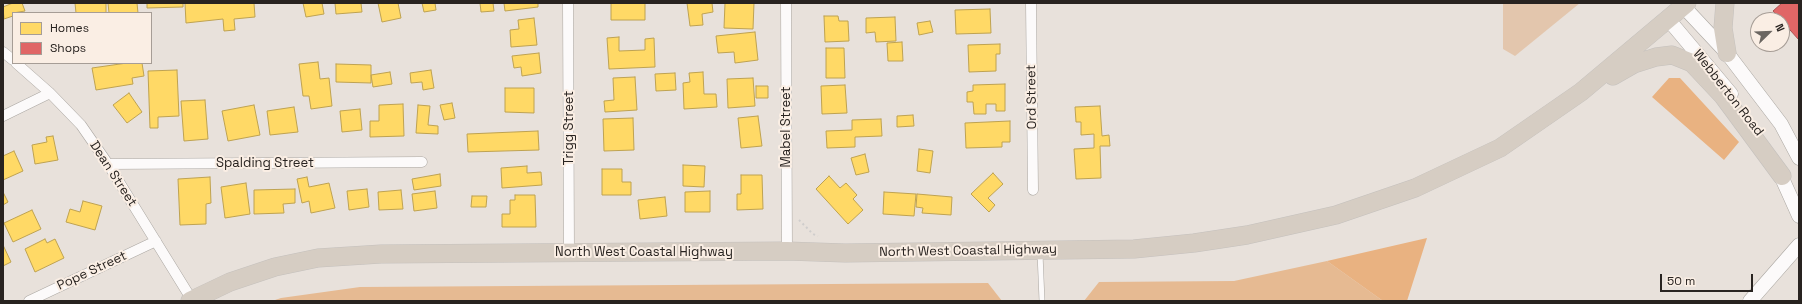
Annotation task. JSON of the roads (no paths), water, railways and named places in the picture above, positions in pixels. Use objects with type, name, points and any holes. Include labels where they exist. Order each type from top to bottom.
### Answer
[{"type":"highway","points":[[1725,3],[1723,28],[1728,53]]},
{"type":"highway","name":"North West Coastal Highway","points":[[191,300],[230,282],[275,267],[318,258],[381,254],[787,251],[845,253],[1040,250],[1134,248],[1194,243],[1247,236],[1336,214],[1415,188],[1500,148],[1581,92],[1685,5]]},
{"type":"highway","points":[[1581,92],[1634,64],[1656,57],[1672,55],[1692,63],[1723,96],[1782,176]]},
{"type":"main road","name":"Webberton Road","points":[[1685,5],[1728,53],[1781,124],[1798,155]]},
{"type":"main road","name":"Webberton Road","points":[[1668,19],[1718,77],[1759,130],[1782,176],[1799,216]]},
{"type":"main road","points":[[1750,301],[1799,246]]},
{"type":"street","name":"Trigg Street","points":[[568,3],[569,252]]},
{"type":"street","name":"Mabel Street","points":[[786,3],[787,251]]},
{"type":"street","name":"Ord Street","points":[[1031,3],[1033,190]]},
{"type":"street","points":[[3,52],[12,59]]},
{"type":"street","name":"Dean Street","points":[[17,64],[50,93],[81,125],[108,164],[191,300]]},
{"type":"street","points":[[3,116],[50,93]]},
{"type":"street","name":"Spalding Street","points":[[108,164],[422,162]]},
{"type":"street","name":"Pope Street","points":[[29,301],[156,241]]},
{"type":"lane","points":[[1040,250],[1042,301]]}]
